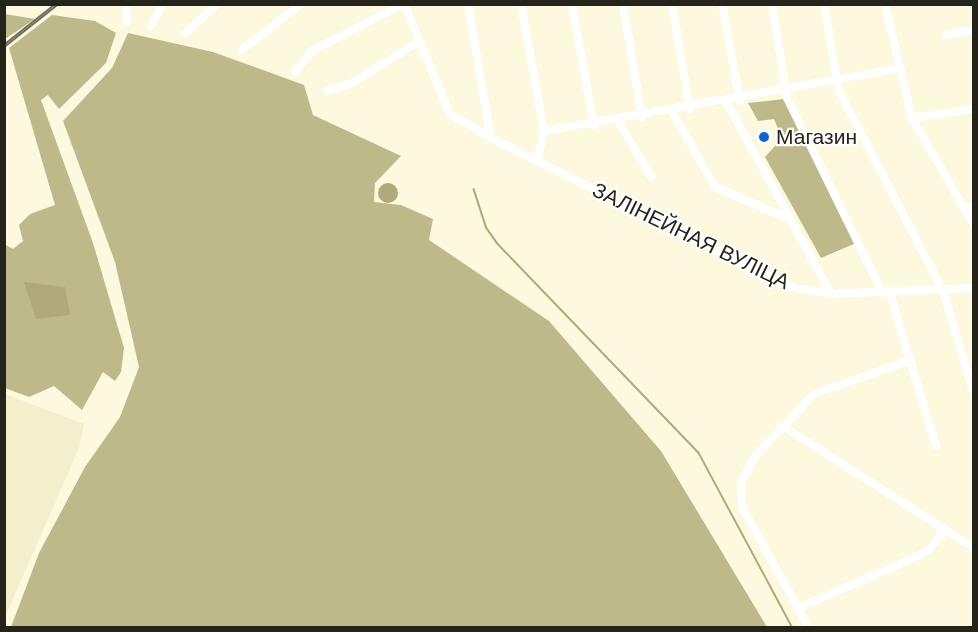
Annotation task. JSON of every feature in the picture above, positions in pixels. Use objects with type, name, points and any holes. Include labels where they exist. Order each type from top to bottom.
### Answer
[{"type":"street","points":[[126,4],[127,22]]},
{"type":"street","points":[[151,26],[162,4]]},
{"type":"street","points":[[185,33],[217,4]]},
{"type":"street","points":[[242,50],[301,4]]},
{"type":"street","points":[[295,72],[312,51],[404,4]]},
{"type":"street","name":"ЗАЛІНЕЙНАЯ ВУЛІЦА","points":[[404,4],[450,114],[537,161],[791,287],[831,294],[887,294],[974,288]]},
{"type":"street","points":[[468,4],[491,138]]},
{"type":"street","points":[[521,4],[544,131],[537,161]]},
{"type":"street","points":[[572,4],[594,126]]},
{"type":"street","points":[[623,4],[642,117]]},
{"type":"street","points":[[672,4],[690,109]]},
{"type":"street","points":[[722,4],[740,100]]},
{"type":"street","points":[[772,4],[787,92],[887,294],[911,360],[936,446]]},
{"type":"street","points":[[824,4],[837,82],[860,137],[943,291],[974,394]]},
{"type":"street","points":[[885,4],[896,69],[912,118],[974,225]]},
{"type":"street","points":[[945,35],[974,30]]},
{"type":"street","points":[[327,91],[352,83],[418,42]]},
{"type":"street","points":[[544,131],[594,126],[727,103],[896,69]]},
{"type":"street","points":[[727,103],[831,294]]},
{"type":"street","points":[[912,118],[974,109]]},
{"type":"street","points":[[672,112],[715,187],[789,219]]},
{"type":"street","points":[[619,122],[651,177]]},
{"type":"street","points":[[964,208],[974,206]]},
{"type":"street","points":[[809,627],[742,507],[741,482],[782,425],[814,394],[911,360]]},
{"type":"street","points":[[782,425],[974,548]]},
{"type":"street","points":[[798,608],[914,558],[931,548],[945,529]]},
{"type":"shaded area","points":[[5,14],[35,19],[5,39]]},
{"type":"shaded area","points":[[52,15],[95,21],[116,33],[106,63],[59,109],[48,95],[41,100],[93,243],[124,348],[121,372],[115,381],[103,372],[82,410],[54,386],[29,397],[5,388],[4,244],[13,249],[23,241],[19,225],[30,214],[55,205],[9,48]]},
{"type":"shaded area","points":[[128,33],[213,52],[304,85],[313,115],[401,156],[375,183],[374,202],[401,205],[433,219],[429,240],[549,321],[661,451],[767,627],[11,627],[39,553],[85,467],[120,417],[139,367],[115,262],[63,121],[112,68]]},
{"type":"shaded area","points":[[784,99],[856,243],[821,258],[765,157],[782,138],[774,119],[758,121],[748,103]]},
{"type":"shaded area","points":[[388,183],[395,186],[398,193],[395,200],[388,203],[381,200],[378,193],[381,186]]},
{"type":"shaded area","points":[[24,282],[65,287],[70,315],[36,319]]},
{"type":"shaded area","points":[[5,394],[84,424],[79,448],[5,617]]},
{"type":"waterway","points":[[474,189],[486,227],[497,243],[699,453],[793,628]]},
{"type":"railway","points":[[4,46],[57,4]]},
{"type":"place","name":"Магазин","points":[[764,137]]}]
